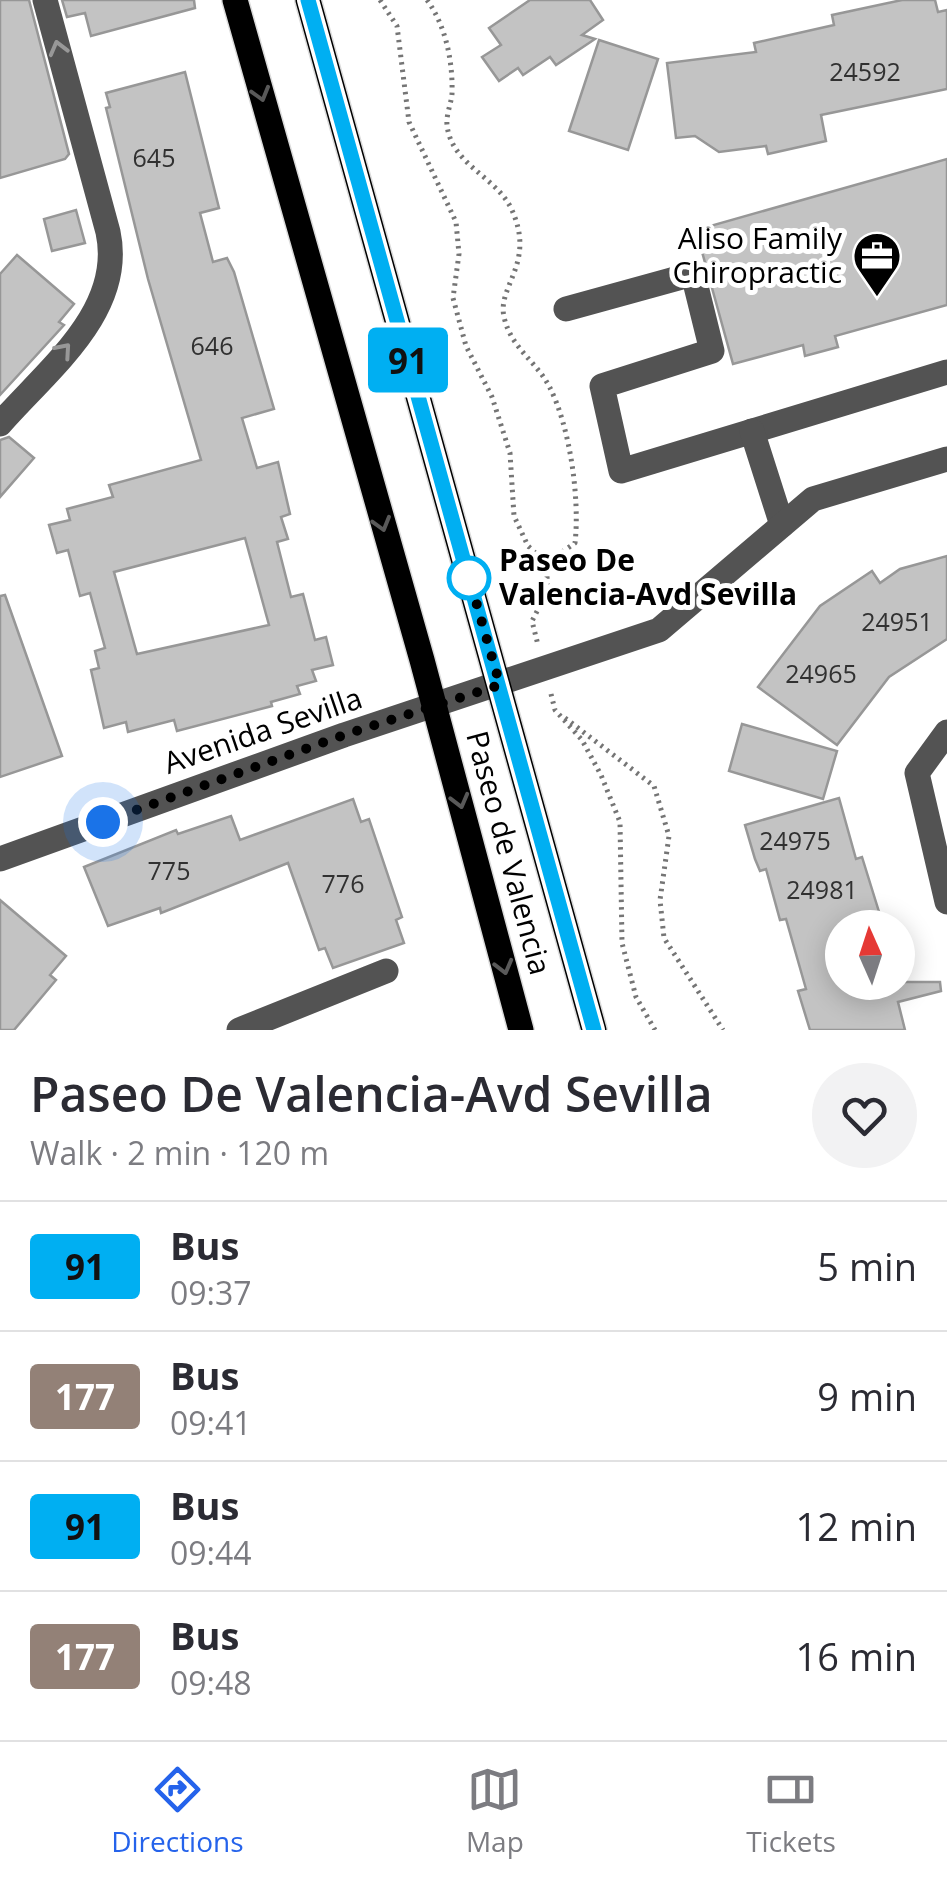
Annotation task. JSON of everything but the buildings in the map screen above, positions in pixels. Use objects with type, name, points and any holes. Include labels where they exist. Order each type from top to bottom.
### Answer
[{"type":"main road","name":"Paseo de Valencia","points":[[235,0],[435,707],[521,1030]]},
{"type":"main road","name":"Paseo de Valencia","points":[[308,0],[594,1030]]},
{"type":"street","points":[[0,424],[100,306],[111,278],[108,232],[45,0]]},
{"type":"street","points":[[566,309],[692,274],[712,351],[602,386],[621,471],[945,379]]},
{"type":"street","points":[[752,431],[782,525]]},
{"type":"street","name":"Avenida Sevilla","points":[[0,859],[344,735],[659,630],[813,499],[947,459]]},
{"type":"street","points":[[947,732],[918,773],[947,902]]},
{"type":"street","points":[[239,1030],[386,971]]},
{"type":"path","points":[[380,0],[397,26],[409,122],[456,222],[459,254],[453,298],[466,346],[492,397],[510,453],[514,516],[528,546],[546,562],[548,590],[532,621],[555,710],[582,740],[620,822],[622,942],[636,997],[655,1030]]},
{"type":"path","points":[[427,0],[437,13],[450,54],[452,94],[447,126],[466,165],[510,205],[522,242],[502,312],[513,344],[548,385],[562,424],[579,508],[575,543],[546,562]]},
{"type":"path","points":[[555,710],[654,786],[669,836],[660,900],[664,938],[723,1030]]},
{"type":"bus line","name":"91","points":[[308,0],[594,1030]]},
{"type":"place","name":"Aliso Family Chiropractic","points":[[877,298]]},
{"type":"place","name":"Paseo De Valencia-Avd Sevilla","points":[[469,578]]},
{"type":"route","points":[[103,822],[344,735],[500,685],[464,560],[469,578]]}]
